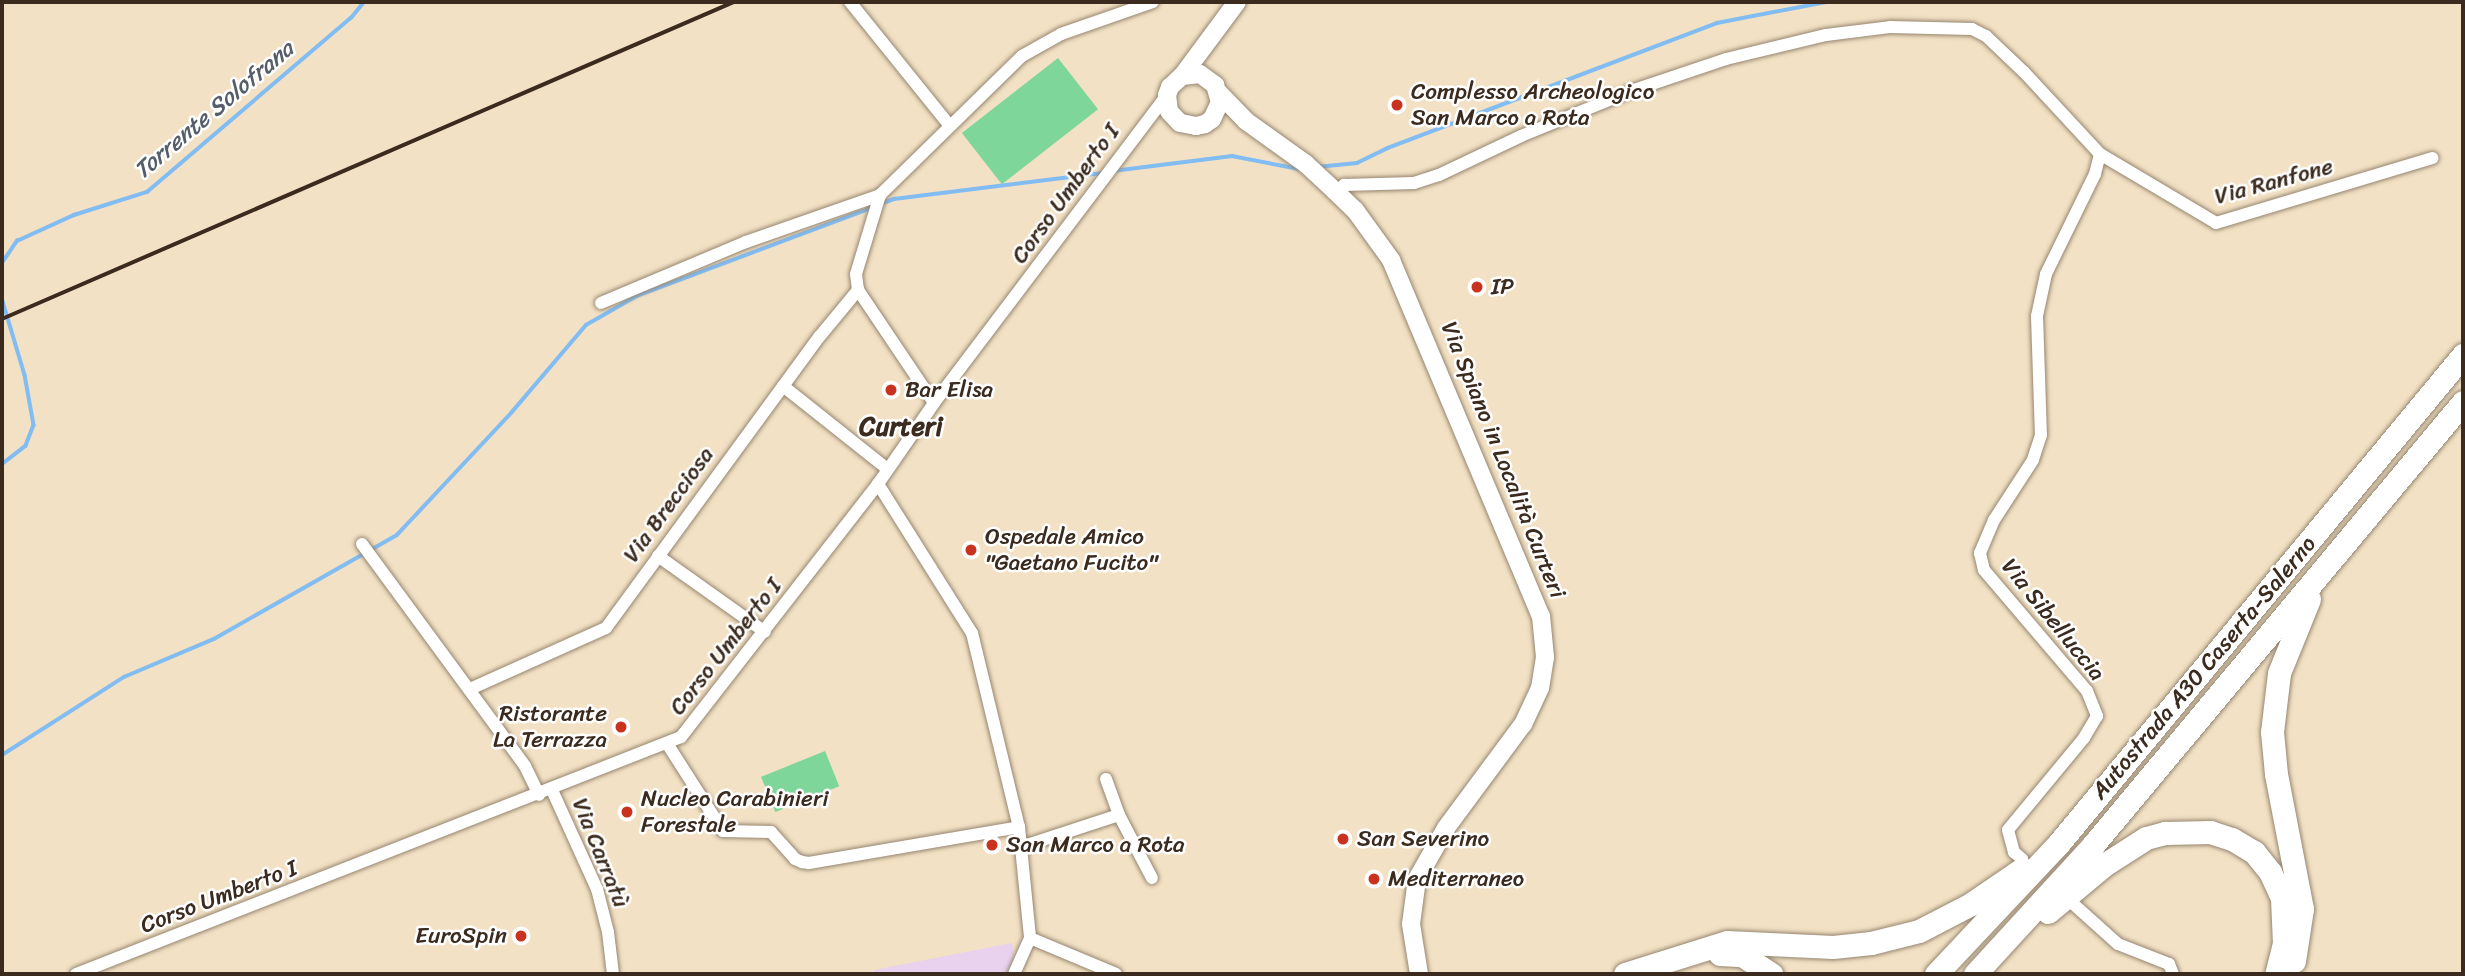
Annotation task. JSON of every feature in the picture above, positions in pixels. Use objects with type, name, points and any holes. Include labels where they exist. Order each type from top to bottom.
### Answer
[{"type":"highway","name":"Autostrada A30 Caserta-Salerno","points":[[1936,974],[2059,843],[2463,355]]},
{"type":"highway","name":"Autostrada A30 Caserta-Salerno","points":[[1979,970],[2093,845],[2463,402]]},
{"type":"highway","points":[[2292,974],[2302,909],[2276,774],[2272,732],[2279,673],[2317,580]]},
{"type":"highway","points":[[1979,970],[2126,849],[2155,835],[2187,831],[2210,832],[2232,839],[2254,852],[2270,872],[2282,898],[2284,919],[2284,943],[2276,974]]},
{"type":"highway","points":[[1625,974],[1727,943],[1833,947],[1871,943],[1919,931],[1971,904],[2059,843]]},
{"type":"highway","points":[[1692,952],[1742,956],[1772,974]]},
{"type":"main road","points":[[1205,45],[1217,111],[1212,118],[1196,126],[1180,123],[1166,103],[1170,87],[1182,76],[1205,45],[1237,2]]},
{"type":"main road","points":[[1182,76],[1191,73],[1214,85]]},
{"type":"main road","name":"Via Spiano in Località Curteri","points":[[1214,85],[1246,121],[1306,164],[1336,191],[1355,210],[1391,260],[1541,616],[1545,657],[1540,688],[1522,724],[1446,828],[1417,879],[1411,924],[1419,974]]},
{"type":"main road","points":[[1212,118],[1246,121]]},
{"type":"street","points":[[850,2],[950,126]]},
{"type":"street","points":[[601,303],[746,242],[878,198],[1022,56],[1060,34],[1153,2]]},
{"type":"street","points":[[1336,191],[1344,185],[1414,183],[1439,175],[1573,114],[1726,59],[1826,35],[1890,27],[1972,29],[1986,36],[2033,81],[2100,154]]},
{"type":"street","name":"Corso Umberto I","points":[[76,974],[668,745],[691,728],[878,484],[934,403],[1167,95]]},
{"type":"street","points":[[1146,122],[1174,118]]},
{"type":"street","name":"Via Ranfone","points":[[2100,154],[2216,223],[2432,158]]},
{"type":"street","name":"Via Sibelluccia","points":[[2022,859],[2014,852],[2008,830],[2084,738],[2097,716],[2087,691],[1984,570],[1980,553],[1994,520],[2033,460],[2041,435],[2037,316],[2043,284],[2095,173],[2100,154]]},
{"type":"street","points":[[878,198],[856,274],[858,290],[934,403]]},
{"type":"street","name":"Via Brecciosa","points":[[470,689],[606,628],[783,386],[858,290]]},
{"type":"street","points":[[783,386],[887,468]]},
{"type":"street","points":[[878,484],[972,633],[1019,827],[1030,938],[1014,974]]},
{"type":"street","points":[[362,544],[525,766],[539,795]]},
{"type":"street","points":[[658,556],[765,632]]},
{"type":"street","points":[[668,745],[723,831],[771,832],[795,859],[802,862],[809,863],[1019,827]]},
{"type":"street","points":[[1106,779],[1119,815],[1152,878]]},
{"type":"street","name":"Via Carratù","points":[[552,790],[597,889],[608,932],[613,974]]},
{"type":"street","points":[[1021,847],[1119,815]]},
{"type":"street","points":[[2070,901],[2118,944],[2169,964],[2173,974]]},
{"type":"street","points":[[1030,938],[1116,974]]},
{"type":"shaded area","points":[[1012,943],[1014,956],[1008,974],[873,974],[874,970]]},
{"type":"green space","points":[[1058,58],[1098,109],[1002,184],[962,133]]},
{"type":"green space","points":[[825,751],[839,786],[775,812],[761,777]]},
{"type":"waterway","name":"Torrente Solofrana","points":[[2,263],[17,241],[74,215],[147,192],[351,18],[364,2]]},
{"type":"waterway","points":[[1317,167],[1357,163],[1388,148],[1717,23],[1826,2]]},
{"type":"waterway","points":[[1113,171],[1232,156],[1299,169]]},
{"type":"waterway","points":[[881,204],[894,199],[1102,173]]},
{"type":"waterway","points":[[2,755],[124,677],[214,639],[397,535],[512,412],[586,325],[637,296],[874,207]]},
{"type":"waterway","name":"Torrente Solofrana","points":[[2,298],[25,375],[34,425],[26,446],[2,465]]},
{"type":"railway","points":[[2,319],[734,2]]},
{"type":"place","name":"Complesso Archeologico San Marco a Rota","points":[[1397,105]]},
{"type":"place","name":"IP","points":[[1477,287]]},
{"type":"place","name":"Bar Elisa","points":[[891,390]]},
{"type":"place","name":"Ospedale Amico \"Gaetano Fucito\"","points":[[971,550]]},
{"type":"place","name":"Ristorante La Terrazza","points":[[621,727]]},
{"type":"place","name":"Nucleo Carabinieri Forestale","points":[[627,812]]},
{"type":"place","name":"San Severino","points":[[1343,839]]},
{"type":"place","name":"San Marco a Rota","points":[[992,845]]},
{"type":"place","name":"Mediterraneo","points":[[1374,879]]},
{"type":"place","name":"EuroSpin","points":[[521,936]]},
{"type":"district","name":"Curteri","points":[[901,427]]}]
